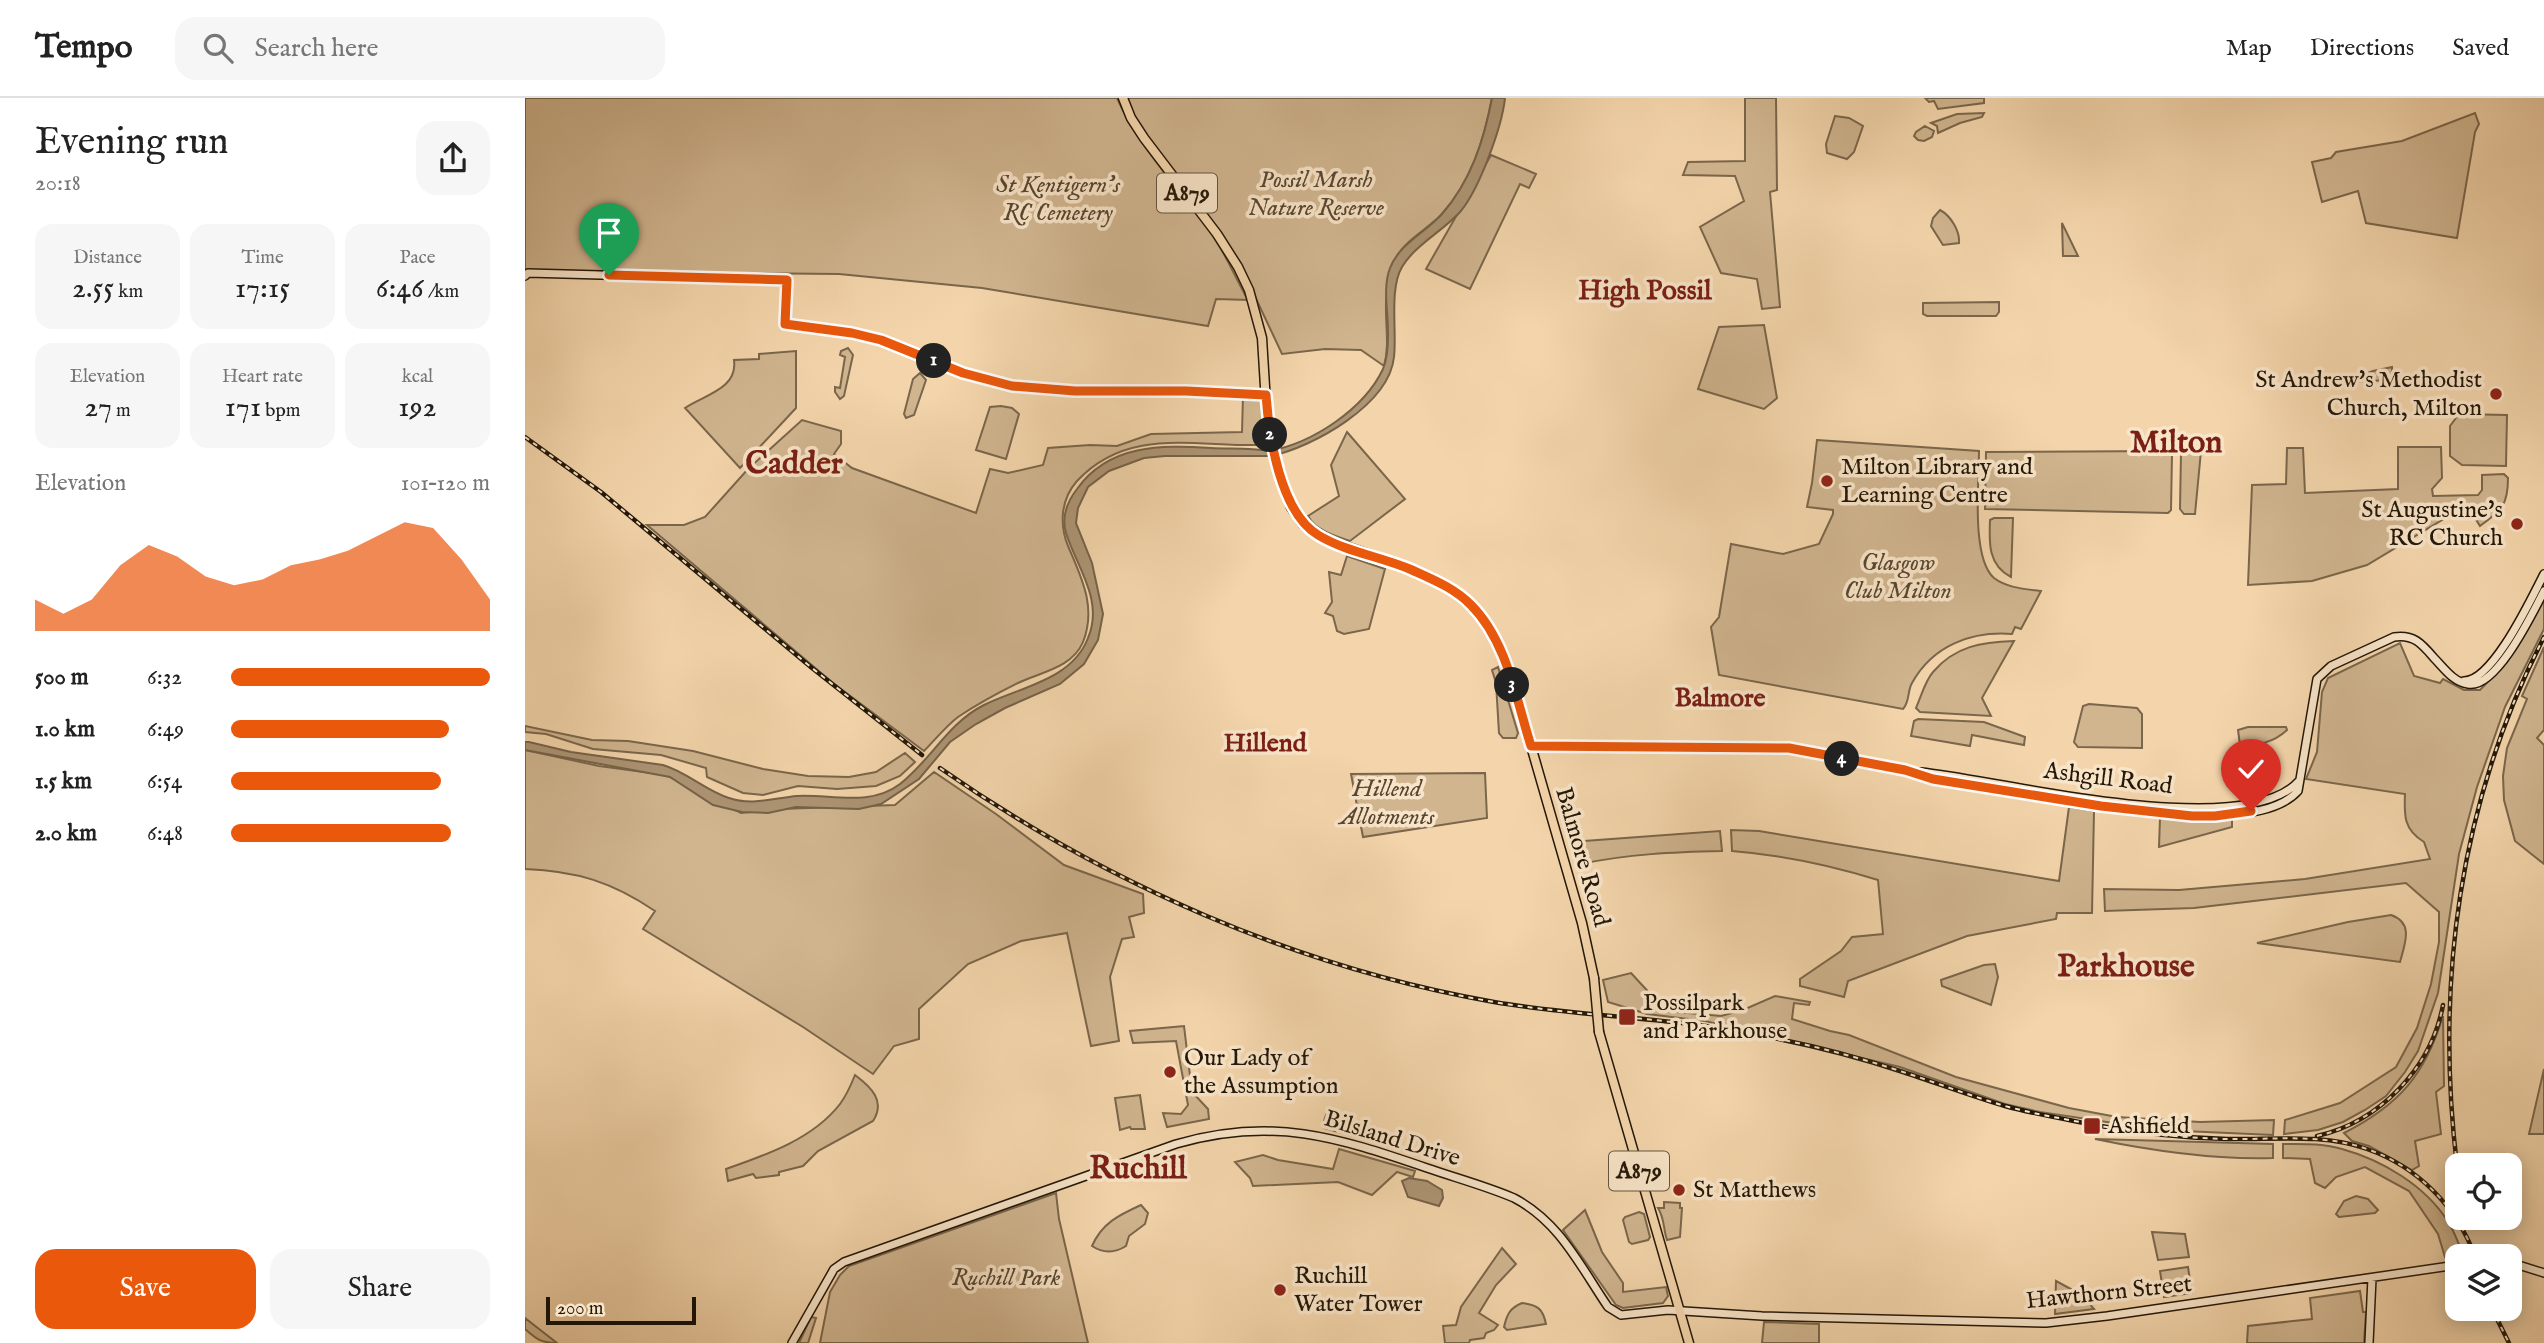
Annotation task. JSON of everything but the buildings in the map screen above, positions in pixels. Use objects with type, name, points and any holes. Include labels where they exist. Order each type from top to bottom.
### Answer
[{"type":"main road","name":"Balmore Road","points":[[1123,98],[1143,138],[1204,214],[1238,267],[1259,323],[1273,450],[1291,507],[1303,524],[1333,542],[1404,566],[1446,585],[1478,612],[1500,648],[1582,923],[1594,978],[1599,1032],[1689,1343]]},
{"type":"street","points":[[525,276],[529,273],[787,280],[785,324],[852,333],[881,340],[963,373],[1012,386],[1075,391],[1186,391],[1266,395]]},
{"type":"street","points":[[2456,680],[2467,681],[2478,676],[2504,647],[2544,574]]},
{"type":"street","points":[[2456,680],[2470,685],[2485,679],[2519,639],[2544,592]]},
{"type":"street","name":"Ashgill Road","points":[[1531,746],[1789,748],[1905,770],[2102,800],[2200,809],[2235,806],[2291,790],[2301,779],[2316,679],[2331,666],[2394,637],[2404,636],[2423,645],[2456,680]]},
{"type":"street","name":"Bilsland Drive","points":[[792,1343],[834,1269],[844,1262],[1176,1144],[1213,1135],[1252,1131],[1293,1132],[1341,1140],[1514,1198],[1552,1226],[1614,1312]]},
{"type":"street","points":[[2522,1266],[2544,1273]]},
{"type":"street","name":"Hawthorn Street","points":[[1614,1312],[1624,1315],[1679,1310],[1775,1317],[2046,1323],[2445,1267]]},
{"type":"street","points":[[2369,1343],[2372,1278]]},
{"type":"green space","name":"St Kentigern's RC Cemetery","points":[[525,98],[1117,98],[1137,135],[1212,234],[1248,300],[1216,299],[1208,326],[982,288],[839,274],[525,271]]},
{"type":"green space","name":"Possil Marsh Nature Reserve","points":[[1128,98],[1492,98],[1475,160],[1461,189],[1441,215],[1398,255],[1387,291],[1387,347],[1384,366],[1361,350],[1325,349],[1282,354],[1243,271],[1184,184],[1141,129],[1128,106]]},
{"type":"green space","points":[[1745,98],[1776,98],[1777,190],[1770,192],[1780,307],[1762,309],[1757,279],[1721,273],[1700,227],[1744,201],[1735,176],[1683,175],[1688,162],[1745,161]]},
{"type":"green space","points":[[1925,98],[1984,98],[1984,103],[1938,109],[1934,101],[1929,102]]},
{"type":"green space","points":[[1984,113],[1982,117],[1938,133],[1937,126],[1931,123],[1957,114]]},
{"type":"green space","points":[[2475,113],[2479,124],[2475,132],[2457,238],[2366,223],[2358,191],[2322,202],[2312,162],[2331,158],[2336,152],[2402,141]]},
{"type":"green space","points":[[1835,116],[1849,118],[1863,126],[1854,152],[1847,159],[1827,153],[1826,144]]},
{"type":"green space","points":[[1925,126],[1934,131],[1932,137],[1924,141],[1918,140],[1914,136],[1916,132]]},
{"type":"green space","points":[[1491,155],[1536,174],[1529,188],[1520,184],[1470,289],[1426,269]]},
{"type":"green space","points":[[1940,210],[1954,224],[1959,243],[1943,245],[1931,226],[1933,218]]},
{"type":"green space","points":[[2062,223],[2078,256],[2063,256]]},
{"type":"green space","points":[[1999,302],[1996,316],[1923,314],[1923,303]]},
{"type":"green space","points":[[1764,325],[1777,398],[1764,409],[1698,389],[1719,327]]},
{"type":"green space","points":[[848,348],[853,355],[844,396],[840,399],[835,387],[840,388],[845,357],[840,355],[841,351]]},
{"type":"green space","points":[[796,351],[796,408],[740,468],[685,408],[725,385],[734,370],[734,360],[759,359],[759,354]]},
{"type":"green space","points":[[2392,367],[2392,380],[2344,382],[2373,371]]},
{"type":"green space","points":[[920,373],[926,380],[914,415],[906,418],[904,414],[913,379]]},
{"type":"green space","points":[[1243,395],[1264,396],[1266,436],[1262,445],[1164,443],[1141,446],[1118,452],[1097,464],[1077,481],[1065,504],[1063,529],[1088,604],[1087,629],[1078,651],[1055,668],[1018,683],[958,717],[924,751],[833,683],[647,525],[684,525],[705,517],[748,469],[802,420],[841,431],[841,444],[834,454],[852,468],[976,513],[990,469],[1008,473],[1043,465],[1048,448],[1117,446],[1151,434],[1242,432]]},
{"type":"green space","points":[[990,407],[1012,408],[1019,414],[1006,459],[976,450]]},
{"type":"green space","points":[[2459,414],[2507,415],[2506,466],[2462,465],[2450,456],[2450,426]]},
{"type":"green space","points":[[1347,432],[1405,499],[1350,541],[1321,529],[1308,516],[1339,496],[1331,465]]},
{"type":"green space","name":"Glasgow Club Milton","points":[[1817,440],[1979,451],[1979,537],[1987,568],[1994,578],[2005,584],[2041,591],[2021,629],[2015,627],[2012,634],[1968,638],[1942,650],[1931,659],[1912,683],[1903,709],[1719,675],[1711,627],[1719,617],[1731,544],[1783,554],[1819,544],[1833,514],[1833,510],[1807,507]]},
{"type":"green space","points":[[2398,447],[2441,447],[2442,478],[2432,489],[2433,496],[2478,495],[2482,490],[2482,475],[2504,474],[2508,478],[2505,501],[2494,516],[2480,526],[2467,505],[2367,565],[2312,581],[2248,585],[2252,485],[2286,484],[2287,448],[2303,448],[2305,493],[2398,489]]},
{"type":"green space","points":[[2169,451],[2172,454],[2171,510],[2168,513],[1985,509],[1986,452]]},
{"type":"green space","points":[[2201,451],[2195,514],[2184,514],[2180,509],[2181,453]]},
{"type":"green space","points":[[2013,518],[2011,577],[1998,566],[1991,553],[1990,520]]},
{"type":"green space","points":[[1347,556],[1385,569],[1369,629],[1344,634],[1337,631],[1333,616],[1325,613],[1332,602],[1329,572],[1341,575]]},
{"type":"green space","points":[[2544,596],[2544,629],[2505,707],[2477,787],[2459,854],[2438,993],[2418,1051],[2386,1096],[2365,1110],[2343,1122],[2318,1130],[2284,1134],[2285,1120],[2340,1103],[2396,1067],[2417,1028],[2431,984],[2439,942],[2439,912],[2406,883],[2194,908],[2105,911],[2104,889],[2179,890],[2305,879],[2430,859],[2424,842],[2412,833],[2407,822],[2405,794],[2306,779],[2317,752],[2322,692],[2328,678],[2400,643],[2414,676],[2440,683],[2443,679],[2464,690],[2480,690],[2507,662]]},
{"type":"green space","points":[[2014,641],[1982,698],[1991,716],[1920,712],[1916,708],[1930,676],[1950,656],[1980,644]]},
{"type":"green space","points":[[2544,647],[2544,730],[2537,738],[2544,745],[2544,864],[2515,841],[2504,800],[2503,776],[2507,748],[2527,699],[2522,696]]},
{"type":"green space","points":[[1498,667],[1518,733],[1516,738],[1503,738],[1499,733],[1496,683],[1492,670]]},
{"type":"green space","points":[[2089,704],[2137,708],[2142,714],[2142,748],[2078,747],[2074,742],[2083,706]]},
{"type":"green space","points":[[1914,721],[1984,722],[2025,737],[2024,745],[1972,735],[1970,746],[1911,736]]},
{"type":"green space","points":[[525,726],[592,740],[628,741],[693,751],[763,769],[808,776],[849,777],[876,772],[905,753],[915,762],[900,776],[876,786],[837,789],[798,786],[763,795],[743,793],[707,777],[706,768],[661,755],[593,749],[546,734],[525,732]]},
{"type":"green space","points":[[2248,727],[2286,727],[2287,730],[2265,742],[2240,745],[2238,730]]},
{"type":"green space","points":[[525,750],[599,766],[666,775],[741,813],[895,805],[934,772],[1064,865],[1143,894],[1144,913],[1129,917],[1134,937],[1122,939],[1110,977],[1119,1041],[1091,1046],[1067,933],[1021,941],[968,964],[919,1009],[919,1039],[894,1046],[873,1074],[803,1027],[643,929],[655,911],[624,892],[609,885],[561,872],[525,869]]},
{"type":"green space","name":"Hillend Allotments","points":[[1485,773],[1487,818],[1363,837],[1351,774]]},
{"type":"green space","points":[[2069,807],[2094,811],[2092,913],[2057,913],[2056,919],[1967,936],[1848,981],[1844,997],[1800,986],[1800,979],[1841,951],[1852,937],[1883,934],[1878,880],[1806,861],[1732,851],[1731,830],[1759,831],[2059,881]]},
{"type":"green space","points":[[2160,818],[2201,821],[2232,819],[2232,827],[2159,847]]},
{"type":"green space","points":[[1720,831],[1722,851],[1651,854],[1581,864],[1576,844],[1584,841]]},
{"type":"green space","points":[[2391,915],[2403,923],[2405,928],[2400,962],[2257,943],[2348,922]]},
{"type":"green space","points":[[1995,964],[1998,977],[1991,1005],[1942,986],[1941,980],[1984,965]]},
{"type":"green space","points":[[1631,973],[1666,1011],[1721,1016],[1775,996],[1810,1002],[1809,1005],[1794,1003],[1792,1019],[1849,1035],[1956,1077],[2069,1108],[2117,1117],[2200,1122],[2274,1120],[2273,1135],[2160,1130],[2040,1112],[2005,1104],[1900,1067],[1705,1021],[1647,1014],[1608,1002],[1603,980]]},
{"type":"green space","points":[[2443,1016],[2444,1086],[2436,1092],[2441,1134],[2415,1141],[2419,1166],[2412,1170],[2369,1146],[2352,1141],[2344,1133],[2380,1111],[2407,1086],[2428,1055]]},
{"type":"green space","points":[[1184,1026],[1192,1092],[1208,1109],[1209,1119],[1167,1127],[1163,1113],[1181,1114],[1188,1105],[1176,1041],[1133,1043],[1130,1031]]},
{"type":"green space","points":[[2544,1069],[2544,1134],[2529,1134]]},
{"type":"green space","points":[[855,1075],[875,1095],[878,1107],[873,1121],[818,1151],[803,1166],[779,1172],[779,1175],[756,1178],[753,1174],[728,1181],[726,1169],[788,1144],[816,1127],[840,1104]]},
{"type":"green space","points":[[1140,1095],[1145,1129],[1130,1127],[1120,1130],[1115,1098]]},
{"type":"green space","points":[[1326,1115],[1364,1128],[1363,1135],[1356,1137],[1324,1128]]},
{"type":"green space","points":[[2095,1139],[2273,1144],[2273,1158],[2183,1154]]},
{"type":"green space","points":[[2283,1144],[2312,1144],[2335,1147],[2387,1167],[2414,1185],[2438,1207],[2445,1217],[2445,1230],[2453,1230],[2459,1244],[2445,1244],[2445,1257],[2438,1234],[2409,1191],[2365,1167],[2336,1177],[2325,1188],[2315,1183],[2310,1159],[2283,1158]]},
{"type":"green space","points":[[1339,1149],[1415,1171],[1413,1177],[1397,1172],[1372,1195],[1338,1182],[1253,1186],[1250,1178],[1235,1162],[1263,1155],[1333,1169]]},
{"type":"green space","name":"Ruchill Park","points":[[1056,1193],[1059,1219],[1088,1343],[820,1343],[830,1292],[849,1266]]},
{"type":"green space","points":[[2356,1196],[2368,1199],[2378,1210],[2375,1213],[2339,1217],[2336,1214],[2344,1201]]},
{"type":"green space","points":[[1664,1202],[1680,1203],[1680,1237],[1667,1240],[1658,1208],[1664,1208]]},
{"type":"green space","points":[[1141,1205],[1148,1213],[1145,1224],[1129,1236],[1126,1246],[1109,1252],[1092,1246],[1106,1226],[1118,1216]]},
{"type":"green space","points":[[1585,1210],[1602,1252],[1623,1283],[1623,1292],[1666,1287],[1668,1296],[1663,1303],[1623,1308],[1616,1305],[1563,1230]]},
{"type":"green space","points":[[1639,1212],[1644,1214],[1650,1237],[1632,1244],[1629,1242],[1623,1220]]},
{"type":"green space","points":[[2152,1232],[2185,1234],[2189,1257],[2158,1260]]},
{"type":"green space","points":[[1502,1248],[1516,1264],[1496,1285],[1479,1313],[1498,1325],[1486,1333],[1484,1338],[1470,1340],[1469,1343],[1445,1343],[1443,1326],[1456,1325],[1461,1307]]},
{"type":"green space","points":[[2188,1267],[2192,1293],[2164,1297],[2160,1271]]},
{"type":"green space","points":[[2056,1281],[2082,1295],[2094,1309],[2055,1314]]},
{"type":"green space","points":[[2360,1291],[2363,1312],[2366,1312],[2364,1343],[2247,1343],[2248,1326],[2312,1319],[2310,1298]]},
{"type":"green space","points":[[1522,1303],[1539,1309],[1546,1324],[1507,1330],[1504,1327],[1508,1315]]},
{"type":"green space","points":[[811,1317],[816,1318],[808,1343],[799,1343]]},
{"type":"green space","points":[[525,1318],[557,1343],[543,1341],[532,1335],[525,1329]]},
{"type":"green space","points":[[1764,1322],[1819,1324],[1819,1343],[1762,1343]]},
{"type":"shaded area","points":[[1492,98],[1505,98],[1489,158],[1475,189],[1460,212],[1414,252],[1402,267],[1395,298],[1394,357],[1389,375],[1364,407],[1327,433],[1271,456],[1144,458],[1109,471],[1088,487],[1078,508],[1076,523],[1092,563],[1103,614],[1098,640],[1084,664],[1060,684],[976,724],[950,742],[919,779],[881,804],[859,809],[796,807],[768,813],[742,812],[713,805],[670,777],[525,750],[525,742],[529,742],[571,752],[663,765],[721,795],[746,801],[797,796],[863,797],[888,791],[900,784],[971,713],[1058,673],[1080,652],[1088,638],[1093,610],[1087,584],[1066,533],[1064,521],[1070,499],[1090,474],[1104,463],[1137,450],[1192,447],[1269,451],[1286,447],[1335,422],[1363,398],[1383,369],[1386,357],[1386,285],[1390,268],[1406,245],[1436,221],[1461,188],[1475,159]]},
{"type":"shaded area","points":[[1409,1178],[1427,1181],[1442,1190],[1443,1198],[1439,1206],[1408,1197],[1402,1181]]},
{"type":"railway","points":[[525,437],[601,492],[812,668],[922,755]]},
{"type":"railway","points":[[2456,1153],[2449,1029],[2452,962],[2460,895],[2473,829],[2491,764],[2515,700],[2544,637]]},
{"type":"railway","points":[[940,768],[1003,810],[1135,883],[1204,915],[1347,967],[1420,987],[1494,1002],[1692,1024],[1776,1039],[1867,1061],[2005,1106],[2111,1128],[2161,1135],[2244,1139],[2297,1138],[2350,1144],[2386,1157],[2419,1178],[2446,1205],[2470,1244]]},
{"type":"railway","points":[[2317,1136],[2361,1119],[2399,1089],[2427,1050],[2443,1005]]},
{"type":"railway","points":[[2498,1321],[2509,1343]]},
{"type":"place","name":"St Andrew's Methodist Church, Milton","points":[[2496,394]]},
{"type":"place","name":"Milton Library and Learning Centre","points":[[1827,481]]},
{"type":"place","name":"St Augustine's RC Church","points":[[2517,524]]},
{"type":"place","name":"Possilpark and Parkhouse","points":[[1627,1017]]},
{"type":"place","name":"Our Lady of the Assumption","points":[[1170,1072]]},
{"type":"place","name":"Ashfield","points":[[2092,1126]]},
{"type":"place","name":"St Matthews","points":[[1679,1190]]},
{"type":"place","name":"Ruchill Water Tower","points":[[1280,1290]]},
{"type":"district","name":"High Possil","points":[[1645,291]]},
{"type":"district","name":"Milton","points":[[2176,443]]},
{"type":"district","name":"Cadder","points":[[794,464]]},
{"type":"district","name":"Balmore","points":[[1720,698]]},
{"type":"district","name":"Hillend","points":[[1265,743]]},
{"type":"district","name":"Parkhouse","points":[[2126,967]]},
{"type":"district","name":"Ruchill","points":[[1138,1169]]},
{"type":"route","points":[[609,275],[787,280],[785,324],[852,333],[881,340],[963,373],[1012,386],[1075,391],[1186,391],[1266,395],[1277,463],[1291,507],[1303,524],[1333,542],[1404,566],[1446,585],[1470,604],[1478,612],[1500,648],[1531,746],[1789,748],[1905,770],[1933,779],[2068,802],[2192,816],[2251,811]]}]
